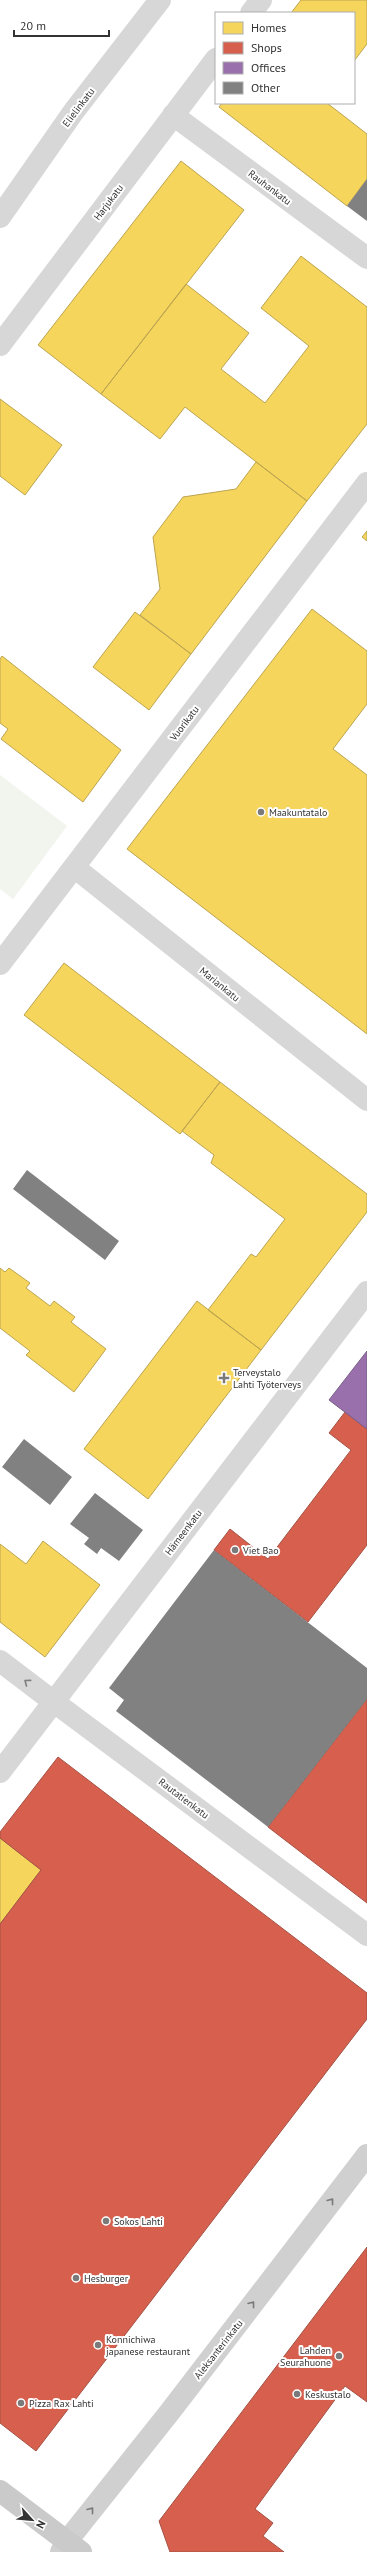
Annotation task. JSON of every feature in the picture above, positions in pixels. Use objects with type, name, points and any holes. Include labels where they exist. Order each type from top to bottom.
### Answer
[{"type":"main road","name":"Aleksanterinkatu","points":[[65,2549],[367,2155]]},
{"type":"main road","points":[[0,2491],[65,2549]]},
{"type":"street","name":"Elielinkatu","points":[[0,217],[74,111],[160,0]]},
{"type":"street","points":[[252,12],[261,0]]},
{"type":"street","name":"Harjukatu","points":[[0,345],[215,60]]},
{"type":"street","name":"Rauhankatu","points":[[173,115],[367,258]]},
{"type":"street","name":"Vuorikatu","points":[[0,964],[367,483]]},
{"type":"street","name":"Mariankatu","points":[[74,867],[367,1100]]},
{"type":"street","name":"Hämeenkatu","points":[[0,1772],[367,1292]]},
{"type":"street","name":"Rautatienkatu","points":[[0,1661],[367,1935]]},
{"type":"shaded area","points":[[0,775],[67,826],[13,899],[0,889]]},
{"type":"building: Homes","points":[[301,0],[367,0],[367,44],[355,60],[355,12],[292,12]]},
{"type":"building: Homes","points":[[221,104],[328,104],[367,134],[367,179],[347,206],[219,107]]},
{"type":"building: Homes","points":[[181,161],[244,210],[101,394],[38,345]]},
{"type":"building: Homes","points":[[301,256],[367,307],[367,424],[307,501],[185,407],[160,439],[101,394],[186,284],[249,333],[221,369],[265,403],[309,346],[261,308]]},
{"type":"building: Homes","points":[[0,399],[62,445],[25,495],[0,476]]},
{"type":"building: Homes","points":[[256,462],[307,501],[191,654],[140,615],[160,589],[153,537],[183,497],[236,489]]},
{"type":"building: Homes","points":[[367,531],[367,541],[362,537]]},
{"type":"building: Homes","name":"Maakuntatalo","points":[[312,609],[367,651],[367,704],[333,749],[367,775],[367,1034],[127,849]]},
{"type":"building: Homes","points":[[135,612],[191,654],[149,710],[93,667]]},
{"type":"building: Homes","points":[[2,656],[121,750],[83,802],[1,739],[8,729],[0,723],[0,659]]},
{"type":"building: Homes","points":[[64,963],[220,1082],[180,1134],[24,1015]]},
{"type":"building: Homes","points":[[220,1082],[367,1194],[367,1212],[261,1350],[208,1310],[251,1254],[256,1257],[285,1219],[211,1163],[214,1155],[182,1131]]},
{"type":"building: Homes","points":[[0,1268],[5,1272],[9,1268],[30,1283],[26,1288],[50,1306],[54,1301],[75,1317],[71,1322],[106,1349],[74,1392],[26,1355],[30,1351],[0,1328]]},
{"type":"building: Homes","points":[[197,1301],[261,1350],[148,1499],[84,1449]]},
{"type":"building: Homes","points":[[43,1541],[100,1585],[45,1657],[0,1622],[0,1544],[26,1564]]},
{"type":"building: Homes","points":[[0,1838],[41,1870],[0,1924]]},
{"type":"building: Shops","points":[[345,1412],[367,1429],[367,1545],[308,1622],[214,1550],[230,1529],[268,1559],[351,1450],[329,1433]]},
{"type":"building: Shops","points":[[367,1699],[367,1903],[268,1827]]},
{"type":"building: Shops","name":"Sokos Lahti","points":[[58,1757],[367,1993],[367,2019],[36,2451],[0,2423],[0,1924],[41,1870],[0,1838],[0,1832]]},
{"type":"building: Shops","name":"Keskustalo","points":[[367,2247],[367,2402],[345,2386],[255,2509],[273,2523],[263,2536],[284,2552],[170,2552],[159,2521]]},
{"type":"building: Offices","points":[[367,1351],[367,1429],[329,1400]]},
{"type":"building: Other","points":[[367,179],[367,221],[347,206]]},
{"type":"building: Other","points":[[27,1170],[119,1241],[105,1260],[13,1189]]},
{"type":"building: Other","points":[[24,1439],[72,1477],[50,1505],[2,1467]]},
{"type":"building: Other","points":[[95,1493],[143,1530],[119,1561],[101,1548],[97,1554],[84,1544],[89,1538],[70,1524]]},
{"type":"building: Other","points":[[214,1550],[367,1668],[367,1699],[268,1827],[116,1711],[124,1700],[109,1688]]},
{"type":"place","name":"Maakuntatalo","points":[[261,812]]},
{"type":"place","name":"Terveystalo Lahti Työterveys","points":[[224,1378]]},
{"type":"place","name":"Viet Bao","points":[[235,1550]]},
{"type":"place","name":"Sokos Lahti","points":[[106,2221]]},
{"type":"place","name":"Hesburger","points":[[76,2278]]},
{"type":"place","name":"Konnichiwa japanese restaurant","points":[[98,2345]]},
{"type":"place","name":"Lahden Seurahuone","points":[[339,2356]]},
{"type":"place","name":"Keskustalo","points":[[297,2394]]},
{"type":"place","name":"Pizza Rax Lahti","points":[[21,2403]]}]
